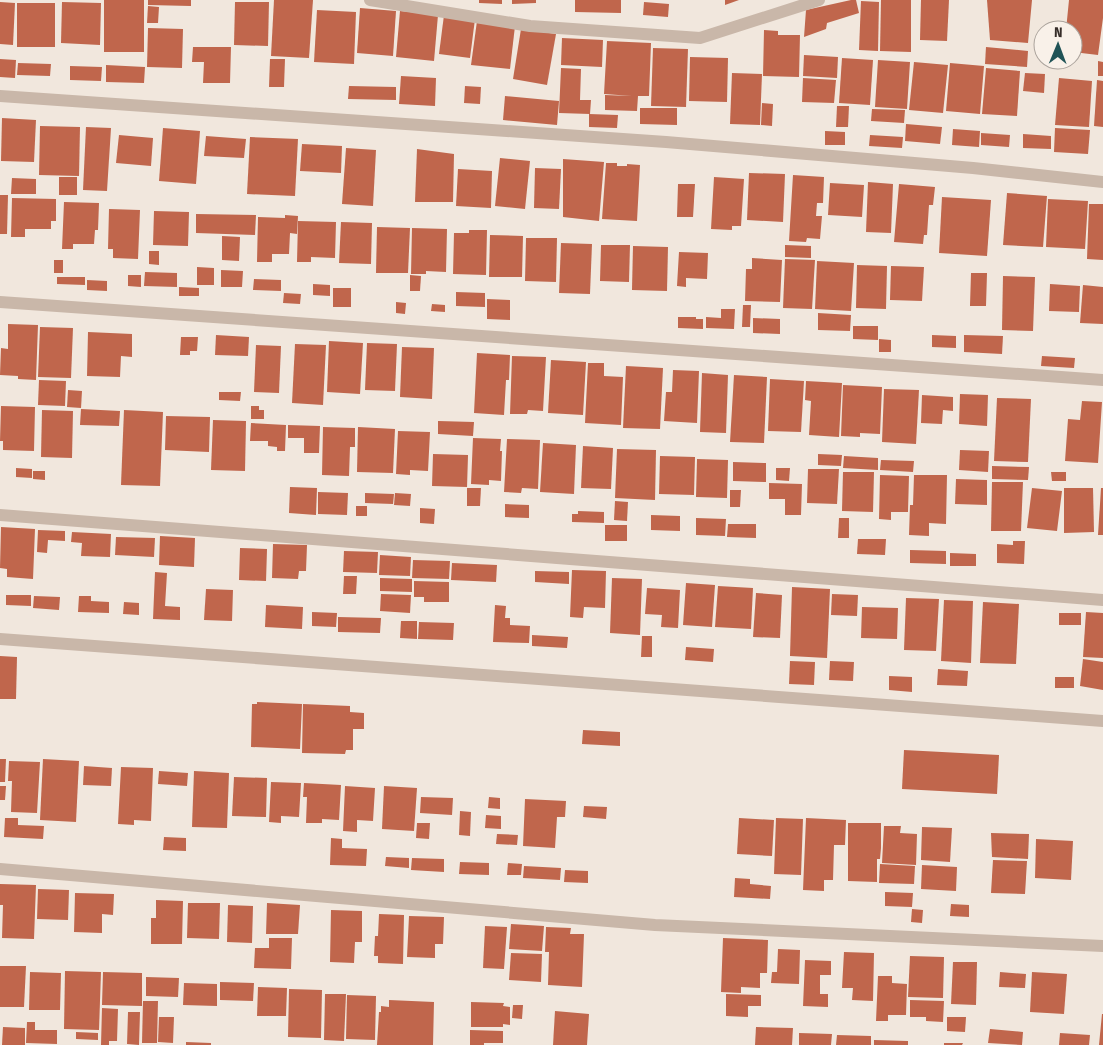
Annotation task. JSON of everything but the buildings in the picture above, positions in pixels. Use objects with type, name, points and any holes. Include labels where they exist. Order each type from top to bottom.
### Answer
[{"type":"street","points":[[370,0],[530,26],[700,38],[819,0]]},
{"type":"street","points":[[0,96],[666,142],[973,168],[1103,182]]},
{"type":"street","points":[[0,302],[1103,380]]},
{"type":"street","points":[[0,514],[1103,600]]},
{"type":"street","points":[[0,639],[1103,721]]},
{"type":"street","points":[[0,869],[655,925],[1103,946]]}]
